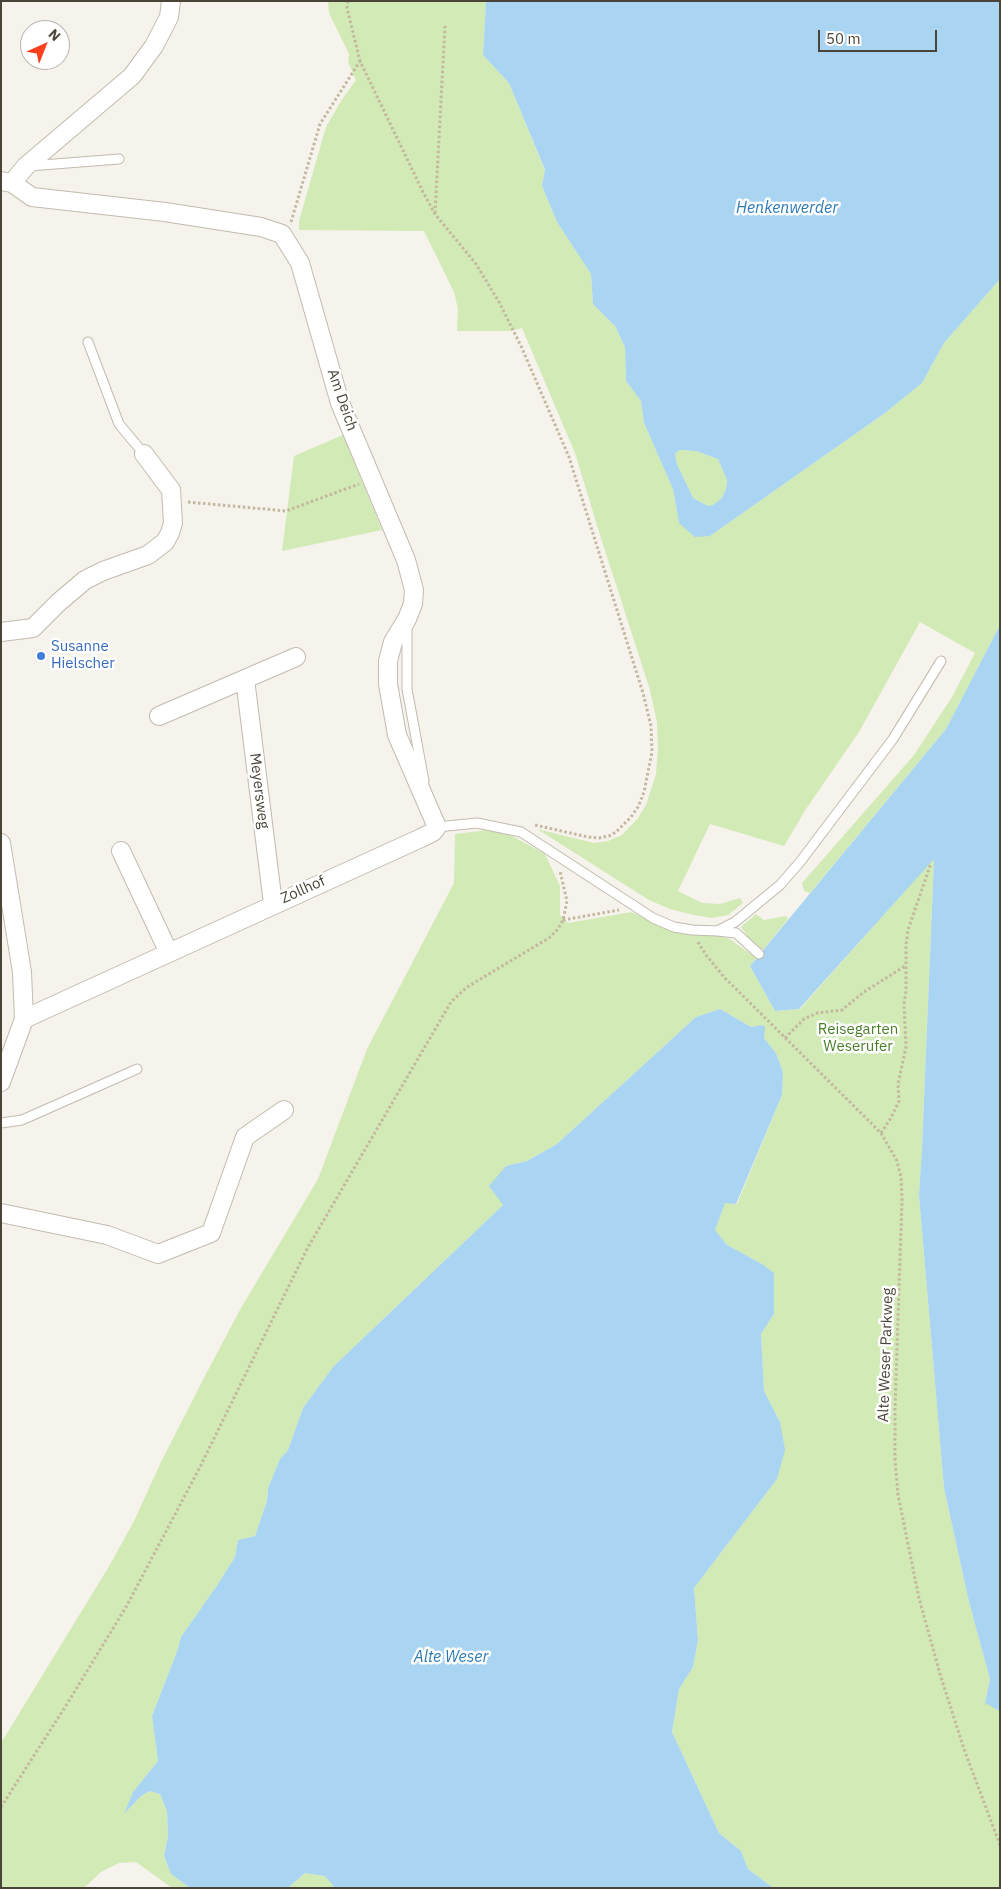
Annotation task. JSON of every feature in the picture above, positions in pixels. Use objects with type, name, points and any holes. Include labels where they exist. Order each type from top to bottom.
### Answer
[{"type":"street","points":[[171,1],[169,17],[154,46],[132,76],[7,182],[32,197],[166,212],[261,227],[282,234]]},
{"type":"street","name":"Am Deich","points":[[282,234],[300,263],[340,403],[406,560],[414,590],[413,604],[407,619],[393,642],[388,662],[388,684],[397,735],[437,827]]},
{"type":"street","points":[[1,632],[32,628],[85,580],[103,571],[156,551],[165,542],[173,523],[171,490],[144,454]]},
{"type":"street","points":[[159,716],[296,657]]},
{"type":"street","name":"Meyersweg","points":[[245,679],[274,904]]},
{"type":"street","name":"Zollhof","points":[[24,1019],[433,832],[437,827]]},
{"type":"street","points":[[1,843],[22,972],[24,1019],[1,1082]]},
{"type":"street","points":[[121,851],[169,953]]},
{"type":"street","points":[[1,1213],[107,1235],[158,1254],[211,1233],[245,1136],[284,1110]]},
{"type":"lane","points":[[26,166],[119,159]]},
{"type":"lane","points":[[88,342],[119,424],[144,454]]},
{"type":"lane","points":[[717,931],[735,922],[780,885],[800,862],[893,739],[941,661]]},
{"type":"lane","points":[[437,827],[477,823],[521,832],[653,918],[674,927],[736,934],[759,954]]},
{"type":"lane","points":[[1,1123],[22,1120],[138,1068]]},
{"type":"path","points":[[348,1],[360,62],[423,192],[435,214],[466,250],[495,295],[521,346],[569,457],[643,693],[651,726],[652,752],[644,792],[638,807],[616,832],[609,836],[588,837],[534,825],[521,832]]},
{"type":"path","points":[[435,214],[445,26]]},
{"type":"path","points":[[282,234],[291,223],[320,124],[360,62]]},
{"type":"path","points":[[172,501],[286,511],[372,480]]},
{"type":"path","points":[[1,1807],[126,1607],[200,1467],[307,1249],[451,1002],[467,987],[549,938],[558,929],[563,920],[567,901],[566,889],[560,870],[549,850]]},
{"type":"path","points":[[881,1133],[899,1101],[898,1084],[906,1046],[904,1004],[908,930],[931,863]]},
{"type":"path","points":[[563,920],[634,906]]},
{"type":"path","name":"Alte Weser Parkweg","points":[[692,930],[706,955],[724,977],[881,1133],[897,1161],[901,1177],[902,1200],[895,1408],[895,1460],[898,1496],[919,1598],[940,1674],[964,1749],[1000,1845]]},
{"type":"path","points":[[785,1038],[804,1019],[817,1012],[842,1010],[864,992],[905,965]]},
{"type":"green space","points":[[328,1],[486,1],[483,55],[509,83],[545,171],[542,186],[557,222],[591,274],[593,304],[615,326],[625,347],[626,381],[641,401],[644,423],[673,489],[679,523],[710,536],[885,413],[922,383],[944,343],[1000,279],[1000,625],[946,729],[810,893],[804,891],[802,883],[914,755],[952,697],[975,653],[920,622],[859,732],[806,809],[784,846],[710,824],[678,891],[702,903],[720,904],[740,898],[743,903],[728,915],[712,918],[694,915],[670,909],[649,900],[537,829],[594,843],[608,841],[622,835],[638,818],[646,805],[656,774],[657,722],[650,690],[575,453],[522,328],[511,331],[457,331],[458,309],[454,292],[424,231],[299,230],[299,221],[326,127],[356,80],[348,62],[349,54],[329,13]]},
{"type":"green space","points":[[343,435],[382,530],[282,551],[294,456]]},
{"type":"green space","points":[[679,450],[696,451],[718,459],[727,480],[722,498],[713,506],[708,506],[693,498],[677,464],[675,454]]},
{"type":"green space","name":"Reisegarten Weserufer","points":[[488,830],[512,836],[545,854],[560,886],[560,915],[568,923],[631,912],[667,928],[719,934],[731,940],[756,958],[750,966],[775,1011],[800,1009],[934,858],[919,1195],[944,1488],[969,1602],[990,1679],[985,1702],[1000,1711],[1000,1888],[772,1887],[748,1869],[741,1851],[719,1833],[672,1732],[679,1689],[693,1667],[698,1640],[694,1588],[777,1479],[780,1422],[764,1391],[761,1334],[774,1314],[762,1264],[727,1245],[715,1230],[725,1202],[737,1204],[782,1095],[783,1072],[776,1053],[764,1038],[762,1025],[751,1027],[720,1009],[696,1017],[557,1144],[527,1161],[506,1166],[503,1205],[333,1367],[303,1408],[288,1450],[280,1459],[268,1488],[267,1501],[255,1536],[238,1540],[235,1557],[181,1637],[152,1716],[158,1761],[133,1792],[125,1813],[140,1797],[149,1791],[160,1794],[167,1811],[168,1836],[164,1856],[171,1874],[190,1888],[172,1888],[136,1862],[119,1863],[101,1872],[84,1888],[1,1888],[1,1743],[108,1568],[134,1521],[161,1462],[241,1308],[318,1179],[367,1049],[454,883],[455,834]]},
{"type":"green space","points":[[756,914],[764,920],[786,916],[788,919],[763,950],[753,944],[741,927]]},
{"type":"green space","points":[[305,1873],[325,1876],[335,1888],[288,1888]]},
{"type":"water","name":"Henkenwerder","points":[[486,1],[1000,1],[1000,279],[944,343],[922,383],[885,413],[710,536],[695,537],[679,523],[673,489],[644,423],[641,401],[626,381],[625,347],[615,326],[593,304],[591,274],[557,222],[542,186],[545,170],[509,83],[483,55]],"holes":[[[679,450],[696,451],[718,459],[727,480],[722,498],[713,505],[708,506],[693,498],[677,464],[675,454]]]},
{"type":"water","points":[[1000,625],[1000,1711],[985,1703],[990,1679],[969,1602],[944,1488],[919,1195],[934,859],[799,1009],[775,1011],[750,966],[946,729]]},
{"type":"water","name":"Alte Weser","points":[[720,1009],[751,1027],[762,1025],[765,1027],[764,1038],[776,1053],[783,1072],[782,1095],[736,1204],[725,1203],[715,1230],[727,1245],[762,1264],[774,1273],[774,1314],[761,1334],[764,1391],[780,1422],[785,1450],[777,1479],[694,1588],[698,1640],[693,1667],[679,1689],[672,1732],[719,1833],[741,1851],[748,1869],[776,1888],[335,1888],[325,1876],[305,1873],[288,1888],[190,1888],[171,1874],[164,1856],[168,1836],[167,1811],[160,1794],[149,1791],[140,1797],[124,1814],[133,1792],[158,1761],[152,1716],[181,1637],[235,1557],[238,1540],[255,1536],[267,1501],[268,1488],[280,1459],[288,1450],[303,1408],[333,1367],[503,1205],[489,1186],[506,1166],[527,1161],[557,1144],[696,1017]]},
{"type":"place","name":"Susanne Hielscher","points":[[41,656]]}]
